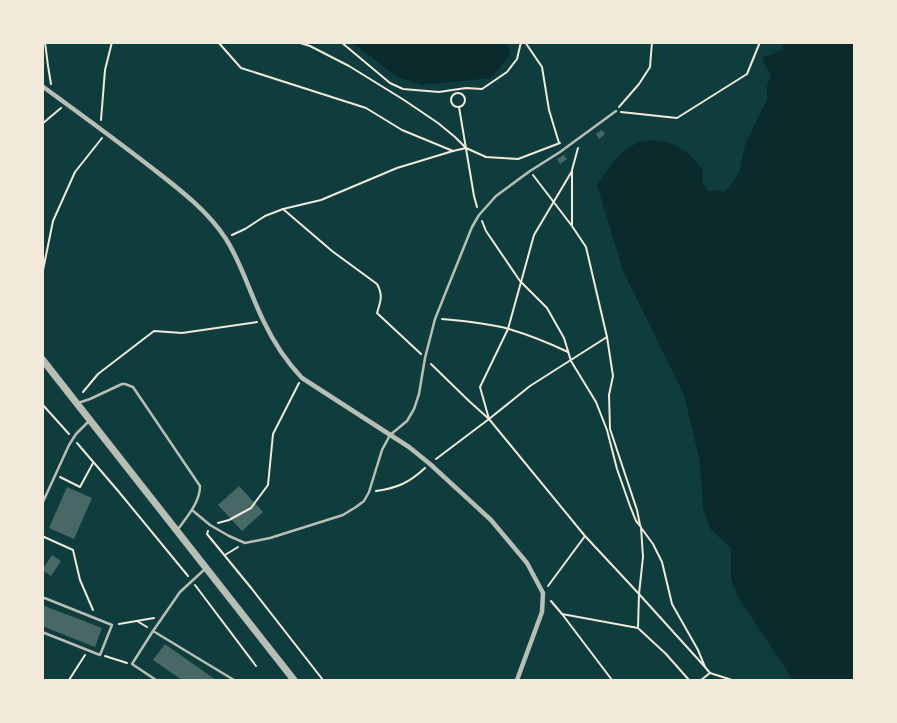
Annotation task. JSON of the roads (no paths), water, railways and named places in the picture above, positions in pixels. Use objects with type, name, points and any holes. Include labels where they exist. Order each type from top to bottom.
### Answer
[{"type":"street","points":[[42,86],[107,132],[187,196],[209,217],[235,254],[263,321],[275,344],[302,378],[390,434],[430,464],[491,520],[527,563],[543,593],[542,612],[518,680]]},
{"type":"street","points":[[42,359],[294,680]]},
{"type":"lane","points":[[192,510],[210,525],[245,543],[270,538],[343,515],[364,501],[382,450],[390,434],[407,421],[414,409],[435,319],[472,227],[479,215],[496,196],[616,111]]},
{"type":"lane","points":[[78,403],[122,384],[133,387],[200,486],[192,510],[177,530]]},
{"type":"lane","points":[[42,504],[69,445],[76,434],[90,420]]},
{"type":"lane","points":[[156,680],[132,664],[180,592],[206,568]]},
{"type":"lane","points":[[42,597],[112,625],[100,655],[42,632]]},
{"type":"lane","points":[[154,631],[234,680]]},
{"type":"water","points":[[353,43],[507,43],[510,55],[491,78],[421,85],[397,77]]},
{"type":"water","points":[[781,43],[854,43],[854,680],[793,680],[739,599],[731,580],[731,548],[711,530],[703,509],[700,462],[684,395],[623,271],[597,185],[615,159],[629,147],[642,141],[655,140],[671,143],[687,152],[702,169],[703,184],[708,191],[724,192],[734,181],[740,169],[745,145],[767,99],[767,86],[771,74],[762,57],[783,49]]}]
